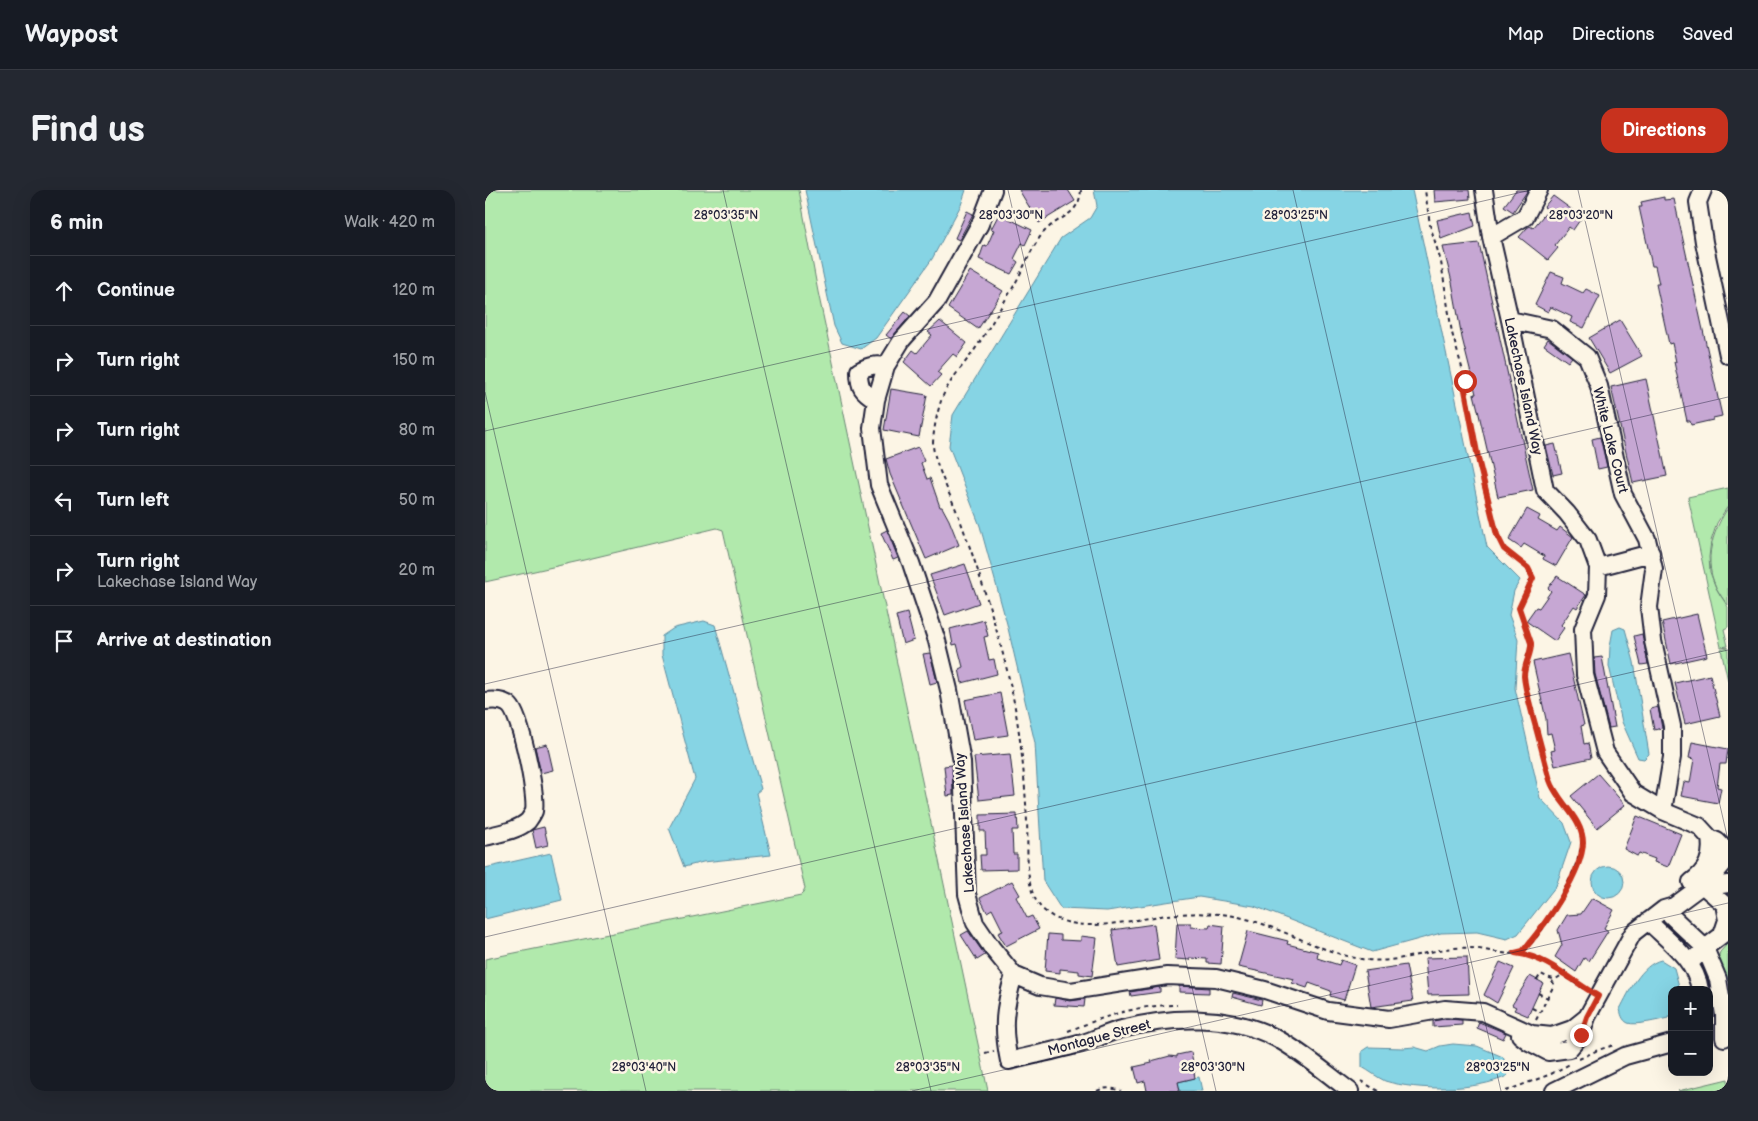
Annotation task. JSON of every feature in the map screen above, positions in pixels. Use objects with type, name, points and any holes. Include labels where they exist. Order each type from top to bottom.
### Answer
[{"type":"street","name":"Lakechase Island Way","points":[[993,190],[980,224],[937,301],[902,340],[885,366],[876,400],[872,428],[879,485],[914,571],[937,641],[949,690],[961,762],[967,894],[975,923],[992,948],[1015,975],[1040,986],[1071,991],[1167,976],[1216,978],[1265,990],[1328,1011],[1389,1019],[1445,1009],[1483,1012],[1529,1033],[1552,1036],[1572,1030],[1587,1017]]},
{"type":"street","name":"Lakechase Island Way","points":[[1484,190],[1491,237],[1545,490],[1567,513],[1588,540],[1598,567],[1597,595],[1583,629],[1585,675],[1605,752],[1633,792],[1663,812],[1699,826],[1710,838],[1717,840],[1725,854],[1724,863],[1704,885],[1674,906],[1664,909],[1633,932],[1587,1017],[1581,1035],[1569,1049],[1548,1052],[1529,1042],[1505,1022]]},
{"type":"street","points":[[1491,237],[1525,216],[1539,190]]},
{"type":"street","points":[[1703,190],[1698,202],[1704,242],[1728,355]]},
{"type":"street","name":"White Lake Court","points":[[1510,320],[1551,329],[1587,357],[1599,386],[1623,494],[1647,539],[1654,569],[1649,607],[1653,641],[1672,726],[1672,757],[1663,812]]},
{"type":"street","points":[[876,400],[864,392],[859,383],[859,371],[868,366],[885,366]]},
{"type":"street","points":[[1598,567],[1651,553]]},
{"type":"street","points":[[485,701],[498,700],[505,702],[515,713],[522,737],[534,799],[534,812],[529,820],[512,830],[485,837]]},
{"type":"street","points":[[1704,885],[1728,884]]},
{"type":"street","points":[[1690,963],[1722,934],[1728,920],[1724,904],[1704,885]]},
{"type":"street","points":[[1664,909],[1705,948],[1718,979],[1723,1015],[1720,1038]]},
{"type":"street","points":[[1648,921],[1690,963],[1700,986]]},
{"type":"street","name":"Montague Street","points":[[1015,975],[1006,1003],[1004,1027],[1009,1061],[1084,1042],[1122,1029],[1162,1020],[1214,1020],[1245,1027],[1275,1038],[1302,1054],[1350,1091]]},
{"type":"street","points":[[1554,1091],[1625,1056],[1668,1044]]},
{"type":"path","points":[[1081,190],[1077,207],[1050,226],[1041,235],[1019,278],[988,329],[945,392],[940,403],[933,444],[983,585],[1002,648],[1021,746],[1025,785],[1029,877],[1039,905],[1056,918],[1084,925],[1106,924],[1189,913],[1235,916],[1264,924],[1343,955],[1364,960],[1390,960],[1458,948],[1529,954],[1598,996]]},
{"type":"path","points":[[1425,190],[1430,226],[1441,262],[1451,333],[1465,381],[1465,390],[1479,463],[1497,535],[1504,549],[1528,568],[1533,578],[1519,608],[1531,643],[1525,663],[1525,687],[1553,788],[1581,830],[1583,845],[1580,859],[1558,903],[1523,951],[1515,953]]},
{"type":"path","points":[[1551,980],[1557,979],[1568,968]]},
{"type":"path","points":[[1529,1033],[1554,984],[1541,974],[1537,980]]},
{"type":"path","points":[[1538,994],[1548,998]]},
{"type":"path","points":[[1532,1008],[1540,1012]]},
{"type":"path","points":[[1097,1091],[1111,1088],[1121,1091]]},
{"type":"green space","points":[[485,190],[799,190],[818,292],[988,1091],[485,1091],[485,959],[801,895],[805,889],[723,530],[717,528],[485,582]]},
{"type":"green space","points":[[1728,488],[1728,506],[1717,523],[1711,541],[1709,557],[1710,572],[1716,588],[1728,607],[1728,627],[1724,629],[1728,646],[1721,647],[1688,497]]},
{"type":"green space","points":[[1728,508],[1728,605],[1714,582],[1710,557],[1715,532]]},
{"type":"green space","points":[[1728,647],[1728,681],[1721,649]]},
{"type":"green space","points":[[1728,943],[1728,1002],[1718,958],[1720,952]]},
{"type":"green space","points":[[1728,1079],[1728,1091],[1678,1091]]},
{"type":"water","points":[[805,190],[966,190],[961,205],[932,259],[876,338],[861,349],[842,343],[834,326]]},
{"type":"water","points":[[1094,190],[1412,190],[1487,547],[1520,580],[1514,591],[1509,615],[1518,639],[1515,688],[1540,798],[1564,823],[1571,842],[1556,886],[1518,934],[1507,939],[1477,932],[1441,933],[1372,952],[1254,906],[1199,897],[1107,911],[1061,909],[1043,881],[1035,743],[1007,624],[980,526],[949,446],[953,415],[1061,238],[1090,218],[1097,206]]},
{"type":"water","points":[[704,621],[715,625],[761,789],[756,793],[771,855],[703,862],[684,867],[669,828],[695,779],[662,655],[662,636],[674,628]]},
{"type":"water","points":[[1620,627],[1625,629],[1634,662],[1649,754],[1644,759],[1638,758],[1622,722],[1609,666],[1613,630]]},
{"type":"water","points":[[551,853],[562,900],[485,919],[485,868]]},
{"type":"water","points":[[1608,866],[1619,871],[1624,882],[1619,893],[1608,898],[1597,893],[1592,882],[1597,871]]},
{"type":"water","points":[[1661,960],[1674,968],[1679,986],[1668,986],[1668,1018],[1636,1024],[1628,1023],[1623,1019],[1620,1009],[1642,973]]},
{"type":"water","points":[[1453,1044],[1477,1046],[1503,1057],[1507,1067],[1507,1076],[1480,1085],[1430,1088],[1385,1081],[1362,1067],[1362,1051],[1368,1047],[1414,1047],[1428,1051],[1440,1046]]},
{"type":"water","points":[[1199,1077],[1202,1091],[1180,1091],[1178,1082]]},
{"type":"building","points":[[1019,190],[1068,190],[1075,201],[1039,223]]},
{"type":"building","points":[[1434,190],[1469,190],[1470,199],[1435,202]]},
{"type":"building","points":[[1516,190],[1528,190],[1513,212],[1504,206]]},
{"type":"building","points":[[1553,196],[1582,217],[1573,230],[1569,227],[1555,245],[1558,248],[1548,260],[1519,237],[1530,226],[1533,228],[1548,210],[1544,207]]},
{"type":"building","points":[[1664,197],[1664,200],[1674,199],[1722,416],[1691,425],[1690,421],[1687,421],[1674,362],[1676,362],[1672,343],[1669,344],[1656,284],[1659,284],[1655,266],[1652,266],[1639,207],[1642,207],[1641,202]]},
{"type":"building","points":[[967,211],[973,214],[959,240],[955,238]]},
{"type":"building","points":[[1472,212],[1475,226],[1441,239],[1437,220]]},
{"type":"building","points":[[999,214],[1032,230],[1025,245],[1022,243],[1014,259],[1018,262],[1011,274],[979,259],[984,245],[987,246],[994,230],[991,229]]},
{"type":"building","points":[[1479,243],[1533,490],[1498,497],[1443,247]]},
{"type":"building","points":[[970,271],[1003,291],[978,329],[948,308]]},
{"type":"building","points":[[1551,272],[1564,277],[1562,283],[1583,293],[1586,289],[1600,296],[1584,328],[1570,322],[1572,317],[1551,307],[1548,312],[1535,305]]},
{"type":"building","points":[[905,312],[910,316],[891,339],[886,335]]},
{"type":"building","points":[[1620,320],[1642,356],[1610,373],[1589,338]]},
{"type":"building","points":[[940,321],[967,343],[957,357],[953,354],[937,372],[941,375],[931,386],[904,362],[913,350],[917,353],[932,335],[928,332]]},
{"type":"building","points":[[1548,339],[1572,357],[1568,362],[1544,345]]},
{"type":"building","points":[[1646,379],[1667,476],[1633,483],[1611,387]]},
{"type":"building","points":[[891,389],[927,395],[919,437],[884,430]]},
{"type":"building","points":[[1600,437],[1607,467],[1598,469],[1592,439]]},
{"type":"building","points":[[1555,444],[1562,473],[1553,475],[1546,446]]},
{"type":"building","points":[[918,447],[924,461],[921,463],[927,479],[930,478],[940,507],[942,507],[949,520],[959,545],[926,559],[890,474],[886,459]]},
{"type":"building","points":[[1527,509],[1540,516],[1538,520],[1557,531],[1560,527],[1573,537],[1556,566],[1543,559],[1544,556],[1524,544],[1521,548],[1509,540]]},
{"type":"building","points":[[887,530],[898,558],[893,560],[881,533]]},
{"type":"building","points":[[965,564],[979,603],[945,615],[930,575]]},
{"type":"building","points":[[1557,576],[1586,595],[1577,608],[1574,606],[1561,625],[1564,628],[1555,641],[1526,621],[1536,607],[1539,608],[1551,591],[1548,588]]},
{"type":"building","points":[[907,613],[914,640],[903,644],[896,616]]},
{"type":"building","points":[[1697,614],[1707,656],[1671,664],[1662,622]]},
{"type":"building","points":[[984,620],[988,636],[984,637],[989,660],[994,659],[997,674],[962,683],[959,669],[963,667],[957,644],[953,645],[950,629]]},
{"type":"building","points":[[1642,634],[1648,664],[1641,665],[1634,636]]},
{"type":"building","points":[[930,653],[937,682],[930,684],[923,654]]},
{"type":"building","points":[[1568,654],[1584,725],[1581,726],[1584,744],[1588,743],[1591,758],[1555,766],[1551,751],[1555,750],[1551,733],[1547,734],[1546,719],[1533,662]]},
{"type":"building","points":[[1602,657],[1615,727],[1609,728],[1595,674],[1594,658]]},
{"type":"building","points":[[1710,675],[1720,716],[1685,724],[1675,683]]},
{"type":"building","points":[[1000,693],[1008,735],[973,740],[965,700]]},
{"type":"building","points":[[1658,707],[1662,728],[1654,730],[1650,709]]},
{"type":"building","points":[[1692,742],[1728,749],[1726,764],[1720,764],[1717,787],[1721,788],[1718,803],[1681,796],[1684,782],[1690,783],[1694,759],[1689,758]]},
{"type":"building","points":[[547,744],[553,770],[541,773],[535,747]]},
{"type":"building","points":[[1010,754],[1015,796],[979,800],[974,757]]},
{"type":"building","points":[[952,765],[953,795],[947,796],[944,766]]},
{"type":"building","points":[[1598,774],[1625,805],[1597,828],[1571,796]]},
{"type":"building","points":[[1017,814],[1018,830],[1012,830],[1013,854],[1017,854],[1017,869],[981,870],[980,855],[986,855],[985,831],[980,831],[980,815]]},
{"type":"building","points":[[1637,816],[1681,834],[1668,867],[1654,862],[1655,859],[1639,853],[1637,856],[1624,849]]},
{"type":"building","points":[[544,827],[548,845],[536,848],[532,830]]},
{"type":"building","points":[[1012,881],[1020,895],[1016,897],[1027,918],[1032,916],[1039,929],[1006,946],[998,933],[1003,931],[992,909],[987,912],[980,898]]},
{"type":"building","points":[[1592,898],[1614,910],[1604,928],[1608,931],[1589,961],[1584,958],[1576,972],[1555,957],[1562,945],[1558,930],[1567,915],[1581,914]]},
{"type":"building","points":[[1177,923],[1191,923],[1191,927],[1209,928],[1210,924],[1224,926],[1221,964],[1207,963],[1207,959],[1175,959]]},
{"type":"building","points":[[1154,924],[1159,960],[1118,967],[1112,930]]},
{"type":"building","points":[[968,931],[985,955],[977,960],[961,935]]},
{"type":"building","points":[[1248,931],[1288,941],[1287,944],[1318,952],[1317,958],[1339,965],[1341,960],[1355,965],[1344,1000],[1330,996],[1331,991],[1309,983],[1307,988],[1292,983],[1294,979],[1238,967]]},
{"type":"building","points":[[1048,934],[1061,935],[1061,940],[1081,941],[1081,936],[1097,938],[1092,976],[1079,974],[1079,971],[1060,969],[1060,973],[1045,971]]},
{"type":"building","points":[[1467,957],[1469,994],[1428,995],[1425,958]]},
{"type":"building","points":[[1500,962],[1514,968],[1497,1003],[1484,995]]},
{"type":"building","points":[[1406,965],[1413,1001],[1371,1007],[1365,971]]},
{"type":"building","points":[[1530,976],[1543,983],[1528,1016],[1514,1010],[1516,1007],[1512,1005]]},
{"type":"building","points":[[1179,986],[1209,988],[1209,993],[1179,992]]},
{"type":"building","points":[[1160,987],[1160,992],[1131,996],[1130,992]]},
{"type":"building","points":[[1233,993],[1262,1000],[1261,1005],[1232,997]]},
{"type":"building","points":[[1055,998],[1070,1001],[1085,999],[1084,1007],[1054,1005]]},
{"type":"building","points":[[1445,1019],[1462,1020],[1462,1025],[1433,1027],[1433,1021]]},
{"type":"building","points":[[1479,1022],[1506,1033],[1503,1039],[1477,1028]]},
{"type":"building","points":[[1191,1052],[1195,1078],[1178,1082],[1180,1091],[1147,1091],[1145,1081],[1138,1083],[1134,1067]]},
{"type":"route","points":[[1465,381],[1465,390],[1479,463],[1497,535],[1504,549],[1528,568],[1533,578],[1519,608],[1519,613],[1531,643],[1525,663],[1525,687],[1550,781],[1581,830],[1583,845],[1580,859],[1558,903],[1523,951],[1515,953],[1529,954],[1545,962],[1598,996],[1587,1017],[1581,1035]]}]
